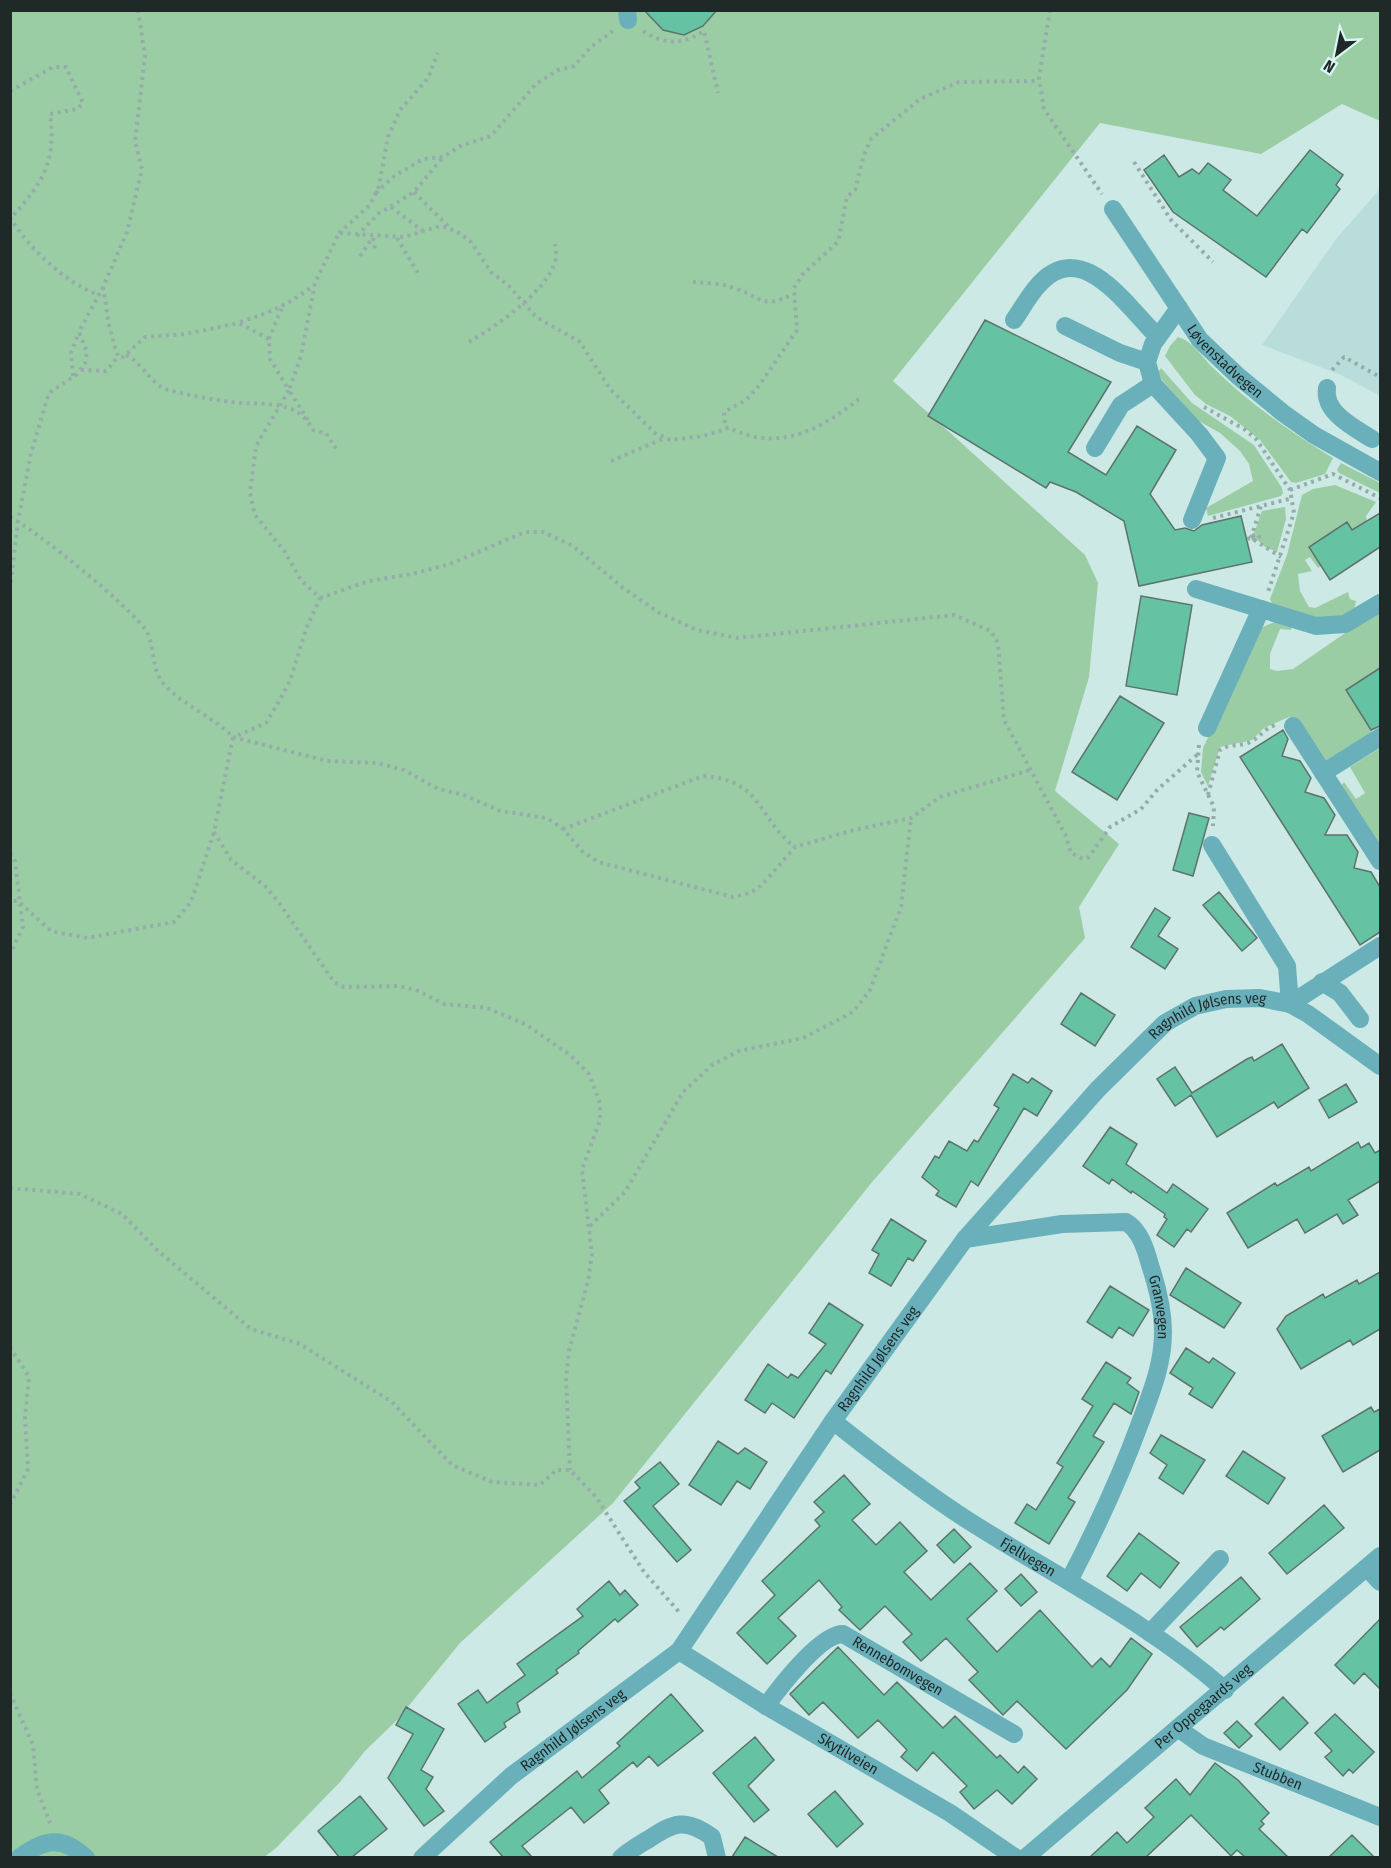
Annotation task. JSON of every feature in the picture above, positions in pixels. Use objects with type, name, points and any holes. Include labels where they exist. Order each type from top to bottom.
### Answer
[{"type":"street","name":"Løvenstadvegen","points":[[1113,209],[1200,340],[1238,376],[1314,435],[1380,472]]},
{"type":"street","points":[[1014,320],[1036,288],[1059,271],[1084,269],[1109,285],[1158,337]]},
{"type":"street","points":[[1179,308],[1158,337],[1148,362],[1153,384],[1199,434],[1216,458],[1191,520]]},
{"type":"street","points":[[1065,326],[1120,353],[1148,362]]},
{"type":"street","points":[[1095,448],[1121,405],[1153,384]]},
{"type":"street","points":[[1327,388],[1332,408],[1340,418],[1376,436],[1361,462]]},
{"type":"street","points":[[1196,589],[1316,626],[1345,624],[1380,603]]},
{"type":"street","points":[[1207,728],[1261,609]]},
{"type":"street","points":[[1293,726],[1380,861]]},
{"type":"street","points":[[1323,773],[1380,737]]},
{"type":"street","points":[[1212,845],[1287,966],[1290,1004],[1380,946]]},
{"type":"street","points":[[1322,982],[1340,993],[1360,1019]]},
{"type":"street","name":"Ragnhild Jølsens veg","points":[[422,1857],[511,1776],[679,1651],[833,1421],[965,1239],[1098,1089],[1165,1023],[1195,1006],[1226,999],[1260,998],[1290,1004],[1308,1014],[1380,1066]]},
{"type":"street","name":"Granvegen","points":[[965,1239],[1062,1224],[1126,1222],[1137,1232],[1158,1289],[1163,1330],[1161,1361],[1152,1393],[1112,1498],[1069,1581]]},
{"type":"street","name":"Fjellvegen","points":[[833,1421],[896,1471],[961,1515],[1150,1633],[1225,1690]]},
{"type":"street","points":[[1150,1633],[1220,1559]]},
{"type":"street","points":[[1374,1562],[1380,1582]]},
{"type":"street","name":"Per Oppegaards veg","points":[[1025,1857],[1374,1562]]},
{"type":"street","name":"Rennebomvegen","points":[[766,1706],[786,1680],[826,1639],[835,1634],[843,1634],[1014,1734]]},
{"type":"street","name":"Skytilveien","points":[[679,1651],[766,1706],[950,1813],[1016,1857]]},
{"type":"street","name":"Stubben","points":[[1179,1729],[1203,1746],[1380,1817]]},
{"type":"street","points":[[621,1857],[675,1823],[690,1825],[712,1837],[717,1857]]},
{"type":"street","points":[[19,1857],[36,1845],[57,1841],[72,1846],[86,1857]]},
{"type":"path","points":[[73,377],[71,353],[79,332],[104,286],[127,232],[142,169],[135,142],[146,56],[138,10]]},
{"type":"path","points":[[1050,10],[1039,81],[1044,110],[1113,209]]},
{"type":"path","points":[[356,236],[378,214],[414,192],[443,157],[460,146],[491,136],[536,84],[558,70],[574,66],[591,47],[628,15],[657,40],[674,43],[704,31],[718,93]]},
{"type":"path","points":[[320,598],[301,580],[285,552],[255,515],[250,493],[256,446],[289,390],[301,356],[315,283],[339,233],[370,205],[376,193],[388,137],[400,110],[428,78],[438,53]]},
{"type":"path","points":[[10,91],[53,68],[66,67],[83,103],[78,110],[50,114],[54,139],[46,168],[36,189],[11,217],[19,234],[35,251],[80,289],[99,296]]},
{"type":"path","points":[[859,399],[832,421],[808,431],[779,438],[760,438],[725,427],[724,412],[746,400],[753,393],[797,330],[794,294],[803,274],[838,242],[847,197],[855,190],[864,155],[871,139],[920,99],[959,82],[1039,81]]},
{"type":"path","points":[[376,193],[393,177],[423,159],[443,157]]},
{"type":"path","points":[[1134,162],[1171,220],[1214,262]]},
{"type":"path","points":[[414,192],[452,230],[471,242],[491,272],[509,286],[536,317],[580,342],[610,389],[655,434],[670,440],[703,436],[729,428]]},
{"type":"path","points":[[392,207],[424,231]]},
{"type":"path","points":[[339,233],[356,236],[397,237],[440,226],[452,230]]},
{"type":"path","points":[[373,237],[375,249]]},
{"type":"path","points":[[360,256],[373,237]]},
{"type":"path","points":[[397,237],[418,273]]},
{"type":"path","points":[[470,342],[488,331],[537,290],[555,265],[555,244]]},
{"type":"path","points":[[693,282],[732,287],[765,303],[779,302],[794,294]]},
{"type":"path","points":[[81,370],[106,371],[118,357],[126,355],[145,338],[186,334],[239,323],[282,307],[315,283]]},
{"type":"path","points":[[104,286],[109,326],[118,357]]},
{"type":"path","points":[[282,307],[269,339],[270,359],[313,430],[326,433],[338,452]]},
{"type":"path","points":[[239,323],[269,339]]},
{"type":"path","points":[[10,590],[18,521],[31,453],[49,393],[81,370],[87,352],[79,332]]},
{"type":"path","points":[[126,355],[146,370],[157,386],[170,391],[232,402],[281,404],[296,410],[308,420]]},
{"type":"path","points":[[1327,388],[1334,366],[1344,357],[1380,377]]},
{"type":"path","points":[[1198,402],[1256,439],[1293,498],[1294,513],[1281,557],[1261,609]]},
{"type":"path","points":[[611,461],[666,438]]},
{"type":"path","points":[[1290,490],[1333,474],[1380,498]]},
{"type":"path","points":[[1191,520],[1199,522],[1293,498]]},
{"type":"path","points":[[1262,506],[1250,538],[1281,557]]},
{"type":"path","points":[[10,517],[124,606],[147,633],[159,677],[184,701],[219,723],[233,737],[327,761],[377,762],[404,770],[438,789],[464,795],[500,811],[547,818],[563,829],[582,851],[598,862],[733,897],[750,893],[762,885],[795,848],[854,830],[911,818],[940,797],[1030,770]]},
{"type":"path","points":[[233,737],[266,723],[290,681],[306,629],[320,598],[369,581],[412,574],[450,564],[525,532],[543,532],[573,546],[622,587],[658,612],[697,630],[737,638],[954,615],[991,631],[998,644],[1004,720],[1066,836],[1071,853],[1083,859],[1089,857],[1110,827],[1141,809],[1157,790],[1198,754]]},
{"type":"path","points":[[1208,795],[1220,750],[1228,746],[1249,743],[1264,729],[1289,720],[1293,726]]},
{"type":"path","points":[[1207,728],[1198,754],[1197,772],[1215,807],[1212,845]]},
{"type":"path","points":[[10,902],[18,901],[51,931],[87,938],[174,922],[191,902],[214,832],[233,737]]},
{"type":"path","points":[[563,829],[703,776],[720,777],[748,791],[764,808],[781,837],[795,848]]},
{"type":"path","points":[[590,1226],[626,1192],[683,1092],[712,1065],[739,1051],[803,1038],[854,1012],[870,990],[901,908],[911,818]]},
{"type":"path","points":[[214,832],[231,860],[265,886],[280,904],[334,982],[344,987],[398,986],[416,990],[444,1004],[487,1008],[525,1024],[570,1055],[589,1074],[600,1103],[600,1120],[582,1170],[582,1190],[590,1226],[592,1254],[588,1281],[569,1350],[566,1378],[570,1470],[596,1497],[644,1572],[695,1629]]},
{"type":"path","points":[[10,853],[15,861],[18,901],[23,927],[10,954]]},
{"type":"path","points":[[10,1188],[80,1194],[122,1214],[158,1251],[251,1329],[300,1344],[392,1402],[452,1465],[492,1482],[540,1485],[556,1470],[570,1470]]},
{"type":"path","points":[[10,1347],[29,1377],[25,1417],[28,1469],[10,1505]]},
{"type":"path","points":[[10,1693],[33,1745],[36,1789],[57,1841]]},
{"type":"shaded area","points":[[1380,189],[1380,396],[1341,375],[1262,345],[1336,239]]},
{"type":"green space","points":[[11,11],[1380,11],[1380,121],[1342,104],[1261,154],[1100,123],[893,381],[1085,555],[1098,583],[1089,677],[1055,791],[1119,844],[1079,907],[1085,938],[873,1181],[613,1503],[460,1643],[398,1719],[365,1751],[340,1782],[276,1848],[263,1858],[11,1858]]},
{"type":"green space","points":[[1178,337],[1193,346],[1212,367],[1255,405],[1333,458],[1325,474],[1296,483],[1291,482],[1260,440],[1230,416],[1206,404],[1195,395],[1165,356]]},
{"type":"green space","points":[[1161,368],[1192,403],[1254,445],[1282,488],[1281,496],[1208,516],[1206,508],[1253,481],[1249,464],[1240,451],[1220,433],[1197,420],[1157,374]]},
{"type":"green space","points":[[1341,463],[1380,483],[1380,493],[1339,473],[1337,470]]},
{"type":"green space","points":[[1335,485],[1376,502],[1366,516],[1367,521],[1355,535],[1346,523],[1309,546],[1321,566],[1318,568],[1310,557],[1305,560],[1312,571],[1298,574],[1300,591],[1309,607],[1315,608],[1348,592],[1350,599],[1356,601],[1354,611],[1331,621],[1273,606],[1270,599],[1287,555],[1302,495],[1313,489]]},
{"type":"green space","points":[[1285,507],[1286,519],[1277,552],[1265,547],[1253,536],[1262,511]]},
{"type":"green space","points":[[1380,609],[1380,668],[1346,690],[1375,737],[1331,765],[1321,760],[1293,717],[1289,717],[1264,728],[1252,740],[1220,747],[1208,786],[1201,772],[1203,748],[1260,628],[1277,621],[1292,626],[1291,630],[1280,629],[1270,654],[1270,669],[1277,671],[1293,669]]},
{"type":"green space","points":[[1380,748],[1380,851],[1341,786],[1344,782],[1356,799],[1365,793],[1350,767]]},
{"type":"building","points":[[644,10],[717,10],[703,26],[684,35],[663,30]]},
{"type":"building","points":[[1310,150],[1343,175],[1336,185],[1340,189],[1307,233],[1302,229],[1266,277],[1173,212],[1144,170],[1164,155],[1179,177],[1192,169],[1199,174],[1208,163],[1231,180],[1223,190],[1257,216]]},
{"type":"building","points":[[985,320],[1111,382],[1068,452],[1106,475],[1137,426],[1176,450],[1150,494],[1175,530],[1185,528],[1194,531],[1202,525],[1241,516],[1252,562],[1139,586],[1124,521],[1076,492],[1050,482],[1046,488],[928,416]]},
{"type":"building","points":[[1380,513],[1380,547],[1330,580],[1309,547],[1347,522],[1352,530]]},
{"type":"building","points":[[1141,596],[1192,605],[1177,695],[1126,686]]},
{"type":"building","points":[[1380,668],[1380,726],[1371,730],[1346,690]]},
{"type":"building","points":[[1120,696],[1164,723],[1117,800],[1072,772]]},
{"type":"building","points":[[1283,730],[1288,739],[1282,756],[1300,761],[1311,778],[1305,792],[1324,798],[1335,815],[1325,835],[1347,835],[1358,852],[1354,868],[1371,872],[1380,887],[1380,932],[1360,945],[1240,757]]},
{"type":"building","points":[[1189,813],[1209,818],[1193,876],[1173,870]]},
{"type":"building","points":[[1219,892],[1257,938],[1242,951],[1203,905]]},
{"type":"building","points":[[1155,908],[1170,918],[1158,936],[1178,949],[1165,969],[1131,947]]},
{"type":"building","points":[[1081,993],[1115,1015],[1095,1046],[1061,1024]]},
{"type":"building","points":[[1282,1044],[1309,1088],[1278,1108],[1274,1102],[1217,1137],[1191,1095],[1175,1106],[1157,1079],[1175,1067],[1192,1093],[1247,1059],[1252,1057],[1254,1061]]},
{"type":"building","points":[[1013,1074],[1028,1083],[1032,1078],[1052,1091],[1037,1116],[1024,1108],[978,1186],[971,1181],[956,1207],[936,1195],[939,1191],[922,1177],[935,1156],[939,1158],[949,1141],[967,1151],[974,1140],[978,1142],[999,1108],[994,1105]]},
{"type":"building","points":[[1346,1084],[1357,1102],[1329,1118],[1319,1100]]},
{"type":"building","points":[[1110,1127],[1137,1144],[1126,1164],[1167,1193],[1173,1184],[1208,1209],[1191,1232],[1187,1229],[1174,1247],[1157,1235],[1167,1219],[1164,1217],[1165,1214],[1112,1179],[1109,1184],[1083,1166]]},
{"type":"building","points":[[1358,1142],[1361,1148],[1369,1143],[1375,1153],[1380,1150],[1380,1181],[1348,1200],[1358,1215],[1343,1224],[1337,1214],[1305,1233],[1297,1219],[1248,1248],[1227,1213],[1275,1183],[1277,1186],[1309,1167],[1311,1171]]},
{"type":"building","points":[[891,1219],[926,1241],[913,1261],[908,1258],[891,1286],[869,1273],[879,1254],[872,1250]]},
{"type":"building","points":[[1186,1268],[1241,1303],[1224,1328],[1170,1295]]},
{"type":"building","points":[[1380,1272],[1380,1329],[1353,1345],[1350,1340],[1301,1369],[1277,1329],[1286,1316],[1323,1294],[1325,1298],[1357,1280],[1359,1284]]},
{"type":"building","points":[[1110,1286],[1149,1310],[1133,1336],[1119,1327],[1112,1338],[1087,1322]]},
{"type":"building","points":[[829,1303],[863,1325],[831,1374],[826,1370],[794,1418],[772,1403],[765,1413],[745,1400],[768,1364],[788,1378],[791,1374],[798,1378],[826,1344],[809,1333]]},
{"type":"building","points":[[1186,1348],[1209,1363],[1213,1358],[1235,1373],[1212,1408],[1189,1394],[1193,1388],[1170,1373]]},
{"type":"building","points":[[1106,1362],[1131,1378],[1127,1383],[1139,1392],[1131,1414],[1114,1403],[1093,1436],[1104,1442],[1068,1498],[1075,1502],[1049,1544],[1015,1523],[1027,1504],[1036,1510],[1063,1467],[1057,1463],[1093,1406],[1082,1399]]},
{"type":"building","points":[[1371,1407],[1374,1412],[1380,1409],[1380,1450],[1343,1472],[1322,1436]]},
{"type":"building","points":[[1161,1435],[1205,1460],[1183,1494],[1159,1478],[1167,1465],[1150,1453]]},
{"type":"building","points":[[718,1441],[738,1454],[745,1448],[767,1462],[750,1489],[737,1481],[721,1505],[689,1485]]},
{"type":"building","points":[[1243,1451],[1285,1478],[1268,1504],[1226,1476]]},
{"type":"building","points":[[660,1462],[679,1484],[653,1506],[691,1550],[677,1562],[624,1501],[640,1488],[635,1482]]},
{"type":"building","points":[[844,1475],[870,1504],[852,1520],[876,1545],[900,1522],[927,1551],[904,1572],[931,1600],[970,1563],[997,1591],[967,1619],[997,1652],[1040,1610],[1092,1667],[1101,1658],[1110,1667],[1131,1638],[1152,1654],[1127,1690],[1066,1749],[1017,1701],[1003,1715],[969,1680],[978,1672],[946,1638],[921,1661],[903,1642],[912,1634],[885,1606],[860,1630],[839,1610],[842,1607],[819,1580],[778,1618],[796,1636],[767,1664],[737,1633],[775,1595],[762,1581],[820,1526],[815,1520],[824,1512],[814,1502]]},
{"type":"building","points":[[1324,1505],[1344,1528],[1287,1574],[1269,1553]]},
{"type":"building","points":[[954,1529],[971,1547],[954,1563],[937,1545]]},
{"type":"building","points":[[1139,1533],[1179,1563],[1160,1588],[1141,1573],[1127,1591],[1107,1576]]},
{"type":"building","points":[[1021,1574],[1037,1592],[1021,1606],[1005,1589]]},
{"type":"building","points":[[1241,1577],[1260,1599],[1224,1630],[1221,1627],[1197,1647],[1180,1627]]},
{"type":"building","points":[[609,1581],[620,1595],[625,1590],[638,1605],[618,1622],[615,1619],[578,1651],[579,1653],[556,1670],[558,1673],[517,1703],[520,1712],[504,1723],[506,1727],[485,1742],[458,1704],[478,1690],[487,1703],[525,1675],[517,1664],[583,1616],[577,1609]]},
{"type":"building","points":[[1380,1619],[1380,1689],[1364,1673],[1354,1684],[1335,1665]]},
{"type":"building","points":[[838,1647],[884,1695],[897,1682],[943,1728],[955,1716],[997,1758],[1000,1755],[1018,1773],[1024,1766],[1037,1779],[1012,1804],[997,1790],[974,1809],[960,1792],[967,1786],[933,1752],[917,1771],[901,1757],[907,1750],[878,1720],[858,1738],[823,1702],[809,1715],[790,1694]]},
{"type":"building","points":[[671,1694],[703,1731],[658,1766],[649,1756],[637,1767],[633,1762],[599,1790],[609,1803],[584,1823],[571,1807],[522,1846],[532,1857],[503,1857],[490,1842],[577,1771],[582,1778],[620,1746],[617,1743]]},
{"type":"building","points":[[1283,1697],[1308,1723],[1280,1750],[1255,1724]]},
{"type":"building","points":[[406,1707],[444,1729],[421,1770],[433,1777],[426,1789],[444,1811],[424,1826],[388,1778],[413,1734],[396,1725]]},
{"type":"building","points":[[1335,1714],[1374,1752],[1353,1773],[1349,1769],[1343,1776],[1325,1757],[1332,1751],[1315,1733]]},
{"type":"building","points":[[1237,1721],[1252,1736],[1239,1748],[1224,1733]]},
{"type":"building","points":[[755,1737],[774,1760],[748,1786],[769,1810],[754,1822],[713,1773]]},
{"type":"building","points":[[1215,1763],[1238,1780],[1269,1813],[1261,1821],[1264,1824],[1259,1829],[1288,1857],[1245,1857],[1237,1850],[1231,1856],[1191,1815],[1146,1857],[1090,1857],[1117,1832],[1127,1843],[1154,1817],[1145,1808],[1176,1779],[1190,1795]]},
{"type":"building","points":[[835,1791],[863,1824],[837,1847],[808,1814]]},
{"type":"building","points":[[360,1796],[387,1829],[352,1857],[339,1857],[318,1831]]},
{"type":"building","points":[[1352,1835],[1374,1857],[1329,1857]]},
{"type":"building","points":[[745,1837],[778,1857],[732,1857]]}]
